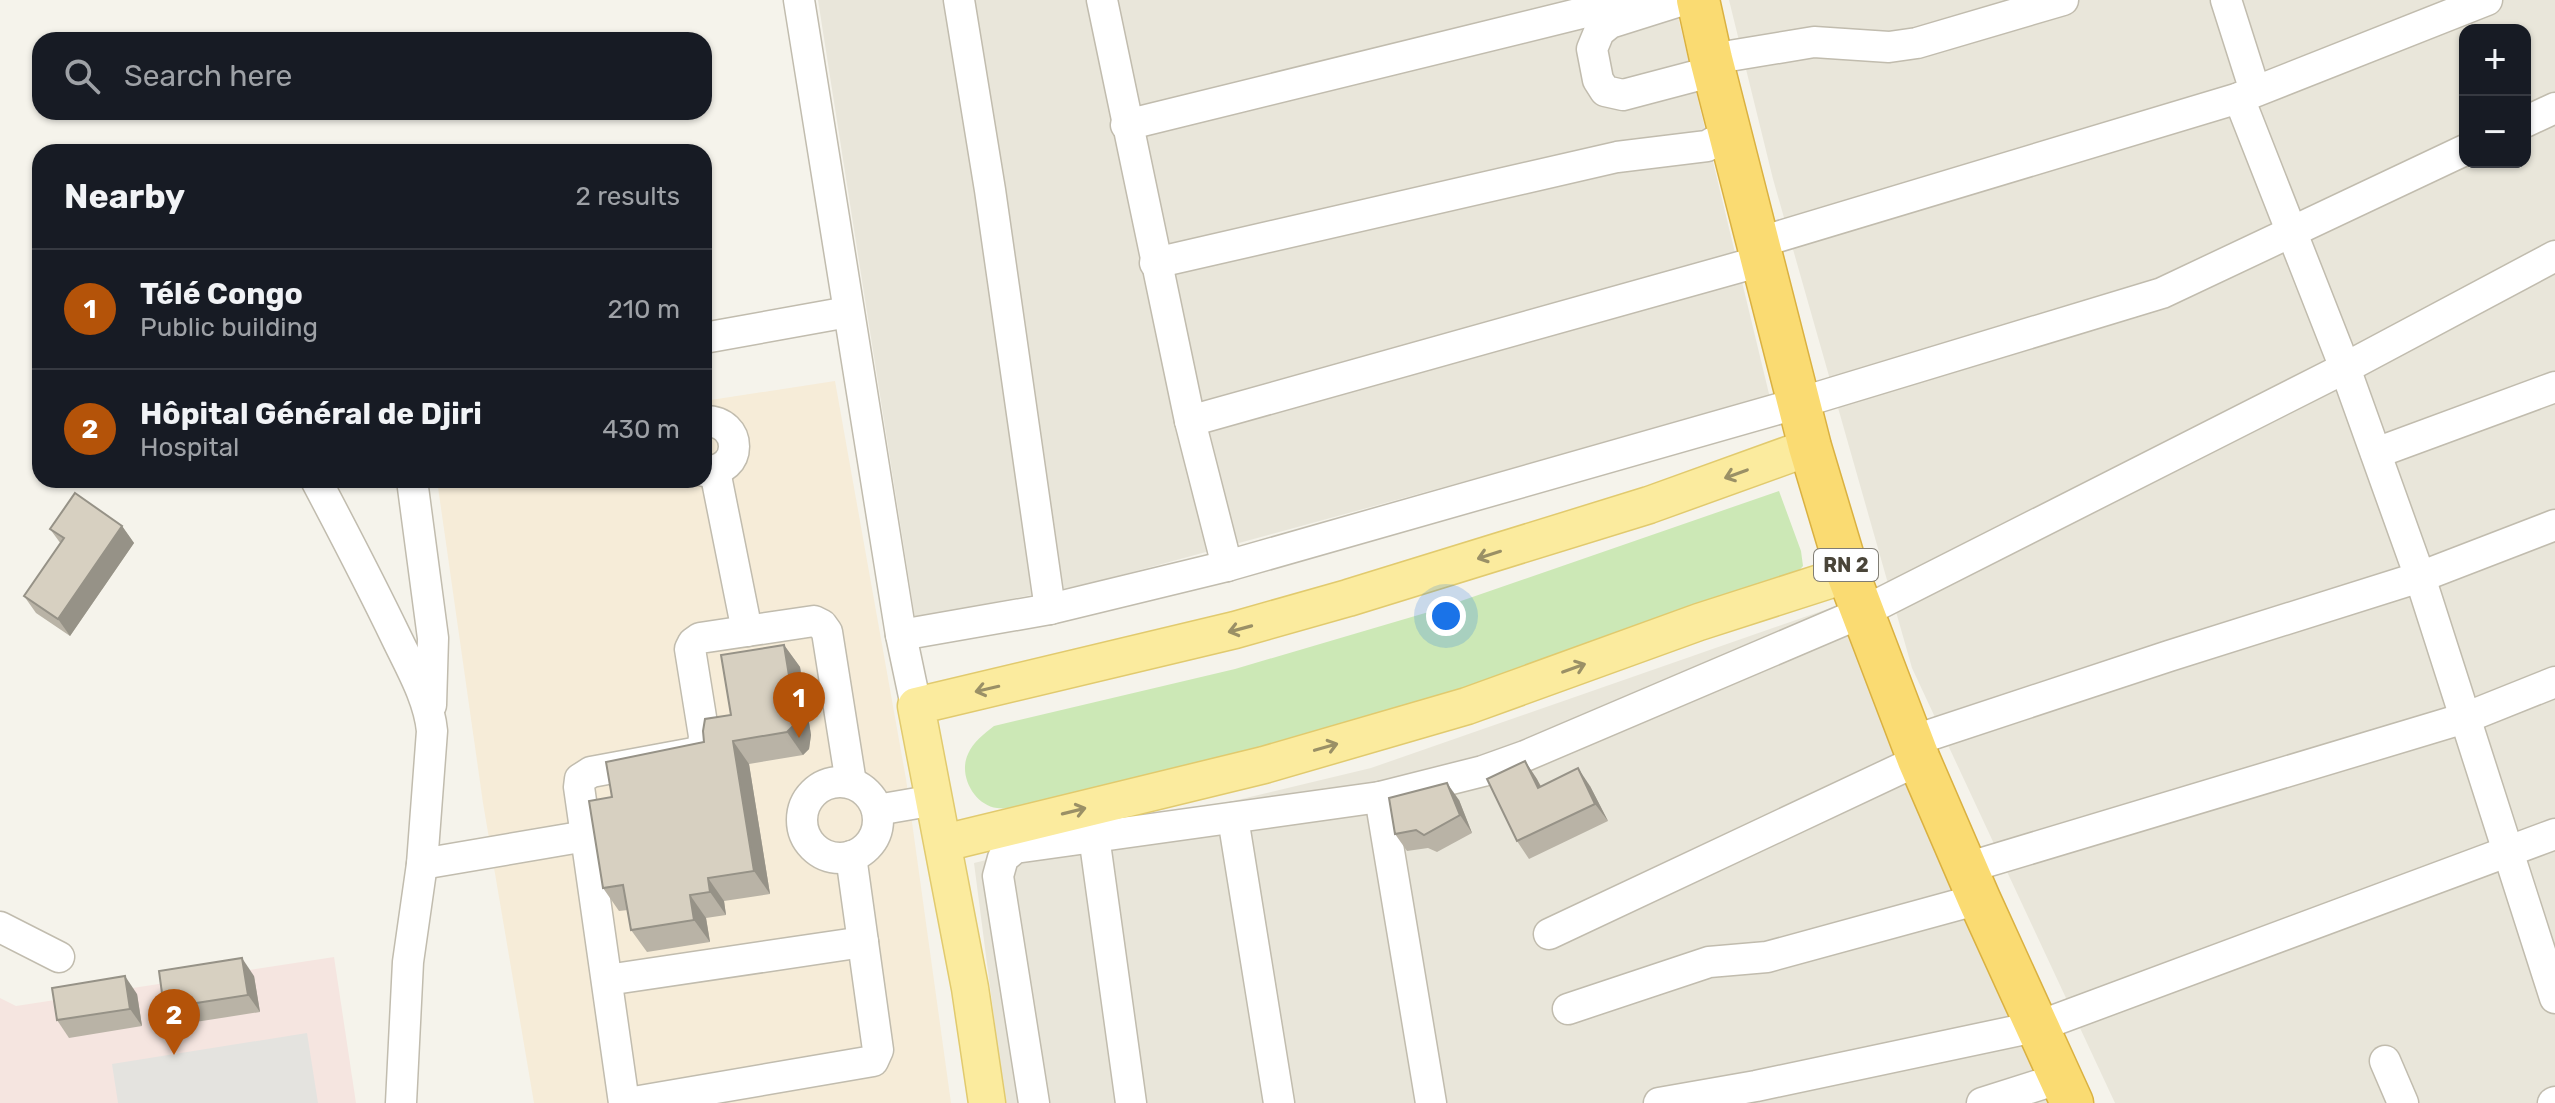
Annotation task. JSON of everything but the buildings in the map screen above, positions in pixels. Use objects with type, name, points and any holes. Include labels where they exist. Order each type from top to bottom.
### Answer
[{"type":"highway","name":"RN 2","points":[[1698,0],[1810,447],[1856,593],[1916,750],[2067,1091]]},
{"type":"main road","points":[[987,1103],[970,988],[916,706],[1235,630],[1320,606],[1649,505],[1810,447]]},
{"type":"main road","points":[[944,843],[1264,765],[1467,706],[1699,622],[1856,593]]},
{"type":"street","points":[[799,0],[901,635],[916,706]]},
{"type":"street","points":[[959,0],[990,190],[1050,609]]},
{"type":"street","points":[[1102,0],[1155,263],[1190,421],[1227,566]]},
{"type":"street","points":[[1126,125],[1598,9],[1620,0]]},
{"type":"street","points":[[1683,0],[1610,23],[1599,32],[1592,49],[1598,80],[1605,91],[1623,95],[1712,65],[1814,42],[1889,47],[1917,43],[2063,0]]},
{"type":"street","points":[[2226,0],[2247,95],[2291,232],[2345,368],[2420,577],[2555,996]]},
{"type":"street","points":[[1190,421],[1759,252],[2247,95],[2487,0]]},
{"type":"street","points":[[2531,119],[2555,108]]},
{"type":"street","points":[[1155,263],[1617,157],[1707,146],[1731,132]]},
{"type":"street","points":[[901,635],[1050,609],[1227,566],[1799,403],[2162,293],[2459,153]]},
{"type":"street","points":[[1034,1103],[998,876],[1003,858],[1015,848],[1380,797],[1483,771],[1525,756],[1856,593],[2345,368],[2555,256]]},
{"type":"street","points":[[712,337],[848,312]]},
{"type":"street","points":[[2376,453],[2555,387]]},
{"type":"street","points":[[712,422],[723,425],[732,436],[734,451],[727,464],[712,470]]},
{"type":"street","points":[[712,480],[747,631]]},
{"type":"street","points":[[320,488],[380,603],[430,717]]},
{"type":"street","points":[[401,1103],[408,962],[422,864],[432,731],[433,638],[413,488]]},
{"type":"street","points":[[1549,934],[1916,750],[2169,656],[2420,577],[2555,525]]},
{"type":"street","points":[[851,783],[827,632],[814,621],[700,638],[690,649],[704,736],[699,752],[591,772],[580,779],[626,1103],[873,1061],[878,1050],[851,856]]},
{"type":"street","points":[[1568,1009],[1709,962],[1767,957],[2465,718],[2555,682]]},
{"type":"street","points":[[840,782],[851,783],[867,793],[877,810],[876,833],[870,843],[851,856],[829,856],[820,852],[805,836],[802,825],[805,804],[819,788],[840,782]]},
{"type":"street","points":[[1380,797],[1431,1103]]},
{"type":"street","points":[[877,810],[935,800]]},
{"type":"street","points":[[1233,818],[1279,1103]]},
{"type":"street","points":[[1659,1103],[1758,1094],[2039,1026],[2555,834]]},
{"type":"street","points":[[422,864],[586,836]]},
{"type":"street","points":[[1094,836],[1131,1103]]},
{"type":"street","points":[[0,927],[59,957]]},
{"type":"street","points":[[607,980],[863,942]]},
{"type":"street","points":[[2385,1061],[2403,1103]]},
{"type":"street","points":[[1982,1103],[2067,1091]]},
{"type":"shaded area","points":[[818,0],[1674,0],[1770,398],[1096,582],[915,618]]},
{"type":"shaded area","points":[[1729,0],[2555,0],[2555,1103],[2115,1103],[1912,668],[1773,179]]},
{"type":"shaded area","points":[[835,381],[906,779],[951,1103],[534,1103],[483,803],[438,488],[712,488],[712,400]]},
{"type":"shaded area","points":[[1842,604],[2049,1103],[1005,1103],[974,863],[1371,768]]},
{"type":"shaded area","points":[[334,957],[356,1103],[0,1103],[0,998],[16,1006]]},
{"type":"shaded area","points":[[307,1033],[318,1103],[118,1103],[112,1064]]},
{"type":"green space","points":[[1779,491],[1801,551],[1803,566],[1796,574],[1473,689],[1357,722],[1019,806],[989,806],[975,795],[967,780],[965,762],[970,750],[994,726],[1235,669],[1432,611]]},
{"type":"place","name":"Télé Congo","points":[[799,738]]},
{"type":"place","name":"Hôpital Général de Djiri","points":[[174,1055]]}]
